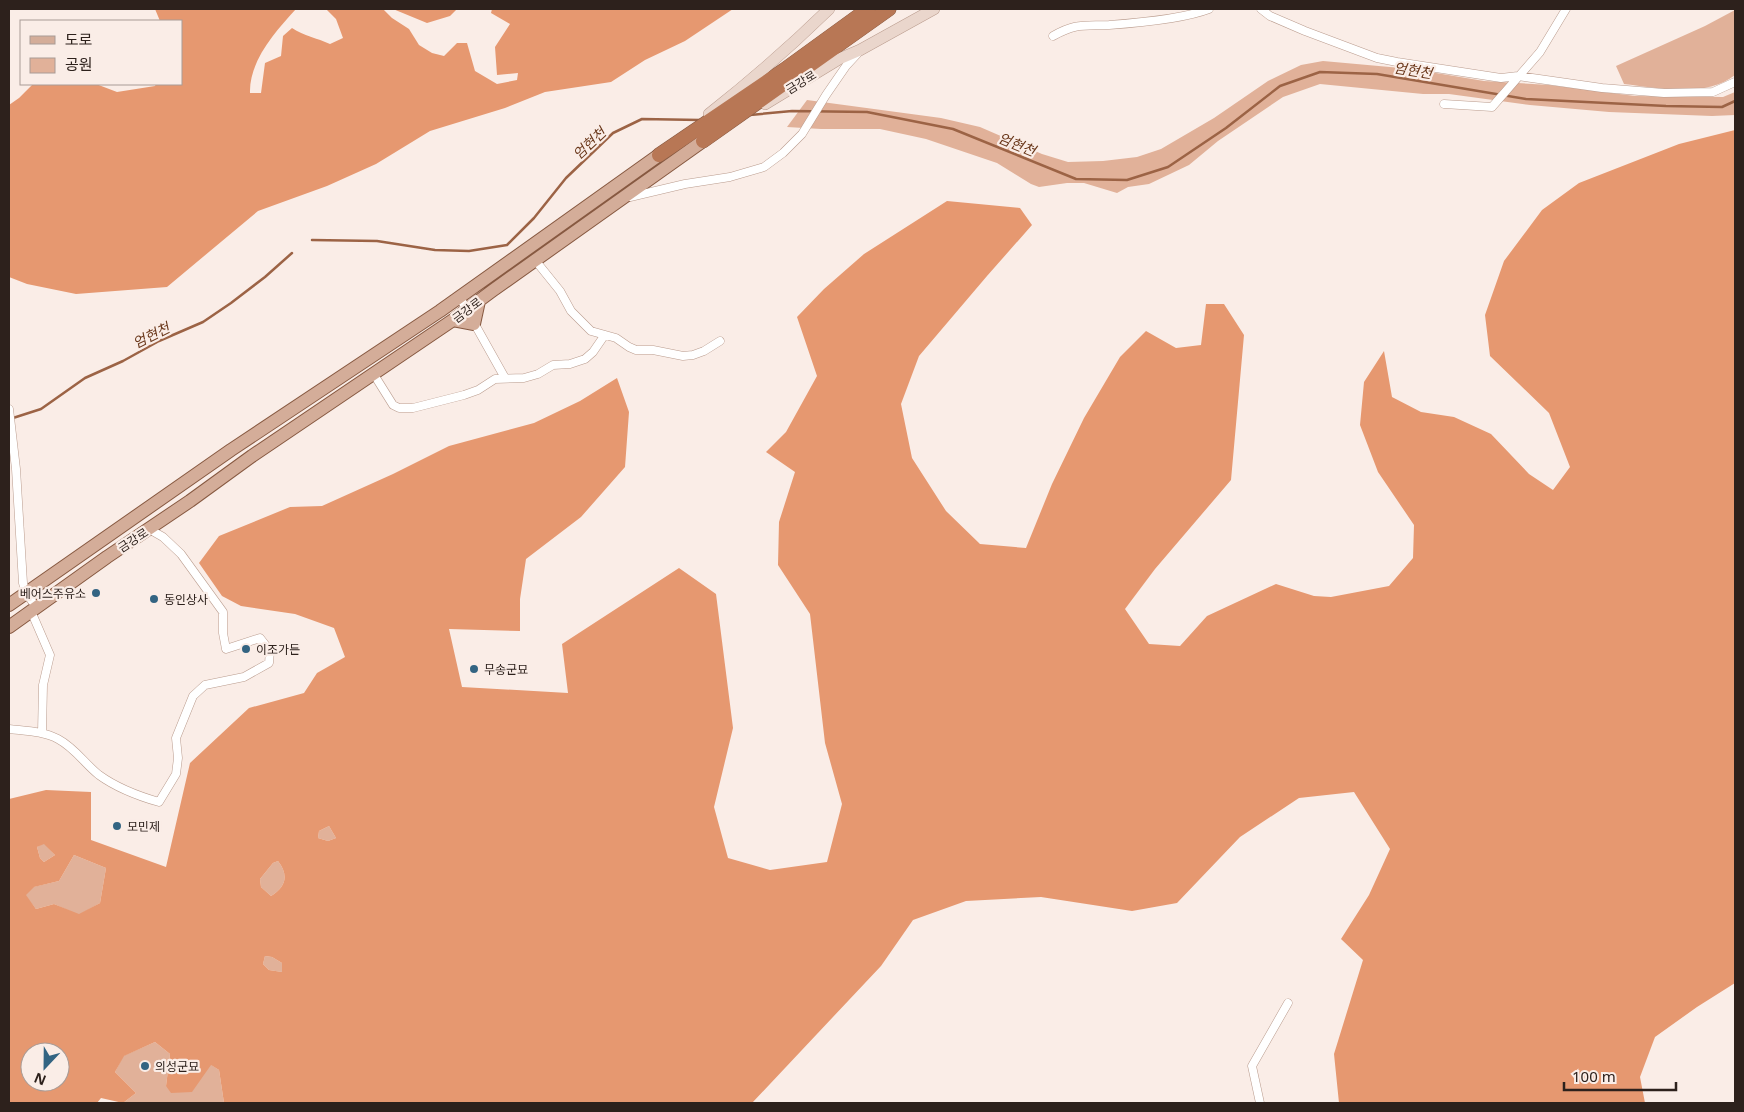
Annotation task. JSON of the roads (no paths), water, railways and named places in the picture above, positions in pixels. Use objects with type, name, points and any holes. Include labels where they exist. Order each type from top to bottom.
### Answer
[{"type":"highway","points":[[665,150],[741,94],[868,9]]},
{"type":"highway","points":[[703,141],[779,91],[889,9]]},
{"type":"main road","points":[[741,94],[829,9]]},
{"type":"main road","name":"금강로","points":[[779,91],[860,50],[934,9]]},
{"type":"main road","name":"금강로","points":[[9,627],[252,456],[468,310],[703,141]]},
{"type":"main road","name":"금강로","points":[[9,605],[231,450],[440,311],[665,150]]},
{"type":"main road","points":[[453,320],[474,324],[479,301]]},
{"type":"street","points":[[1052,36],[1068,28],[1160,20],[1209,9]]},
{"type":"street","points":[[1261,9],[1270,16],[1296,27],[1377,58],[1397,62],[1501,78],[1518,76],[1602,88],[1664,92],[1713,92],[1735,82]]},
{"type":"street","points":[[1444,104],[1492,107],[1540,52],[1566,9]]},
{"type":"street","points":[[621,199],[676,186],[730,177],[764,166],[783,153],[802,134],[846,66],[860,50]]},
{"type":"street","points":[[536,260],[560,291],[571,311],[591,331],[616,338],[628,347],[636,350],[653,350],[683,356],[698,353],[720,341]]},
{"type":"street","points":[[459,296],[505,378]]},
{"type":"street","points":[[373,373],[393,405],[399,408],[412,408],[464,395],[478,390],[495,379],[524,378],[538,374],[553,365],[570,364],[585,359],[593,352],[604,336]]},
{"type":"street","points":[[9,409],[13,437],[23,583],[50,656],[43,686],[42,734]]},
{"type":"street","points":[[9,729],[42,734],[58,739],[77,753],[98,774],[118,787],[159,802],[176,774],[178,758],[176,738],[194,696],[205,685],[244,677],[269,663],[270,651],[260,638],[226,648],[223,633],[223,612],[181,554],[163,537],[150,529]]},
{"type":"street","points":[[1260,1103],[1252,1066],[1288,1003]]},
{"type":"waterway","name":"엄현천","points":[[750,115],[792,111],[867,112],[953,129],[1076,179],[1127,180],[1168,167],[1226,128],[1280,86],[1320,72],[1377,74],[1526,99],[1722,107],[1735,101]]},
{"type":"waterway","name":"엄현천","points":[[312,240],[377,241],[435,250],[469,251],[507,245],[534,218],[566,178],[613,133],[642,119],[700,120]]},
{"type":"waterway","name":"엄현천","points":[[13,418],[41,409],[85,378],[123,361],[159,341],[203,322],[265,277],[292,253]]},
{"type":"place","name":"베어스주유소","points":[[96,593]]},
{"type":"place","name":"동인상사","points":[[154,599]]},
{"type":"place","name":"이조가든","points":[[246,649]]},
{"type":"place","name":"무송군묘","points":[[474,669]]},
{"type":"place","name":"모민제","points":[[117,826]]},
{"type":"place","name":"의성군묘","points":[[145,1066]]}]
